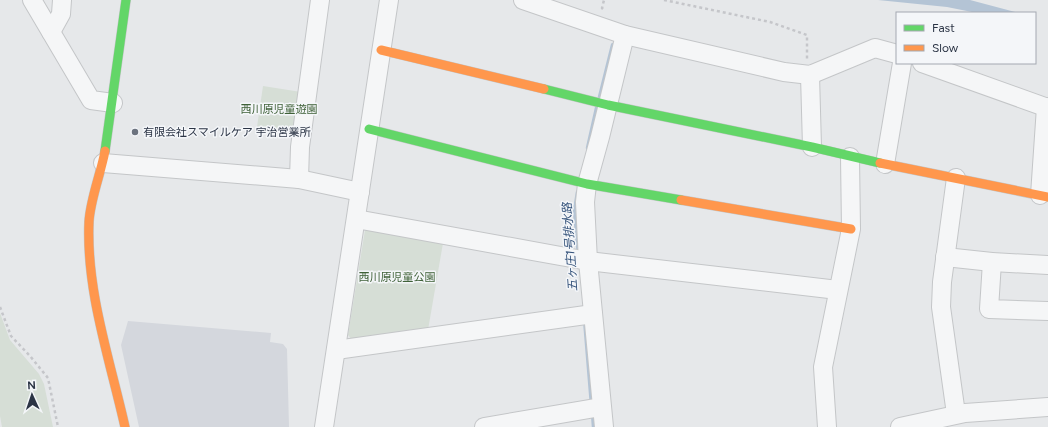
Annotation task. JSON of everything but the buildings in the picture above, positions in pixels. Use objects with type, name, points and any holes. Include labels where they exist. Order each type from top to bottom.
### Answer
[{"type":"street","points":[[32,0],[91,100],[113,103]]},
{"type":"street","points":[[51,32],[61,14],[62,0]]},
{"type":"street","points":[[125,427],[93,290],[89,219],[103,163],[113,103],[126,0]]},
{"type":"street","points":[[299,179],[300,147],[320,0]]},
{"type":"street","points":[[324,427],[389,0]]},
{"type":"street","points":[[523,0],[626,35],[784,72],[810,75],[875,48],[896,54]]},
{"type":"street","points":[[604,427],[595,408],[581,260],[585,202],[581,183],[601,104],[626,35]]},
{"type":"street","points":[[381,50],[601,104],[812,147],[850,157],[1044,196],[1047,108],[925,64]]},
{"type":"street","points":[[885,164],[902,64]]},
{"type":"street","points":[[810,75],[812,147]]},
{"type":"street","points":[[369,129],[581,183],[851,229]]},
{"type":"street","points":[[828,427],[823,367],[851,229],[850,157]]},
{"type":"street","points":[[103,163],[299,179],[360,192]]},
{"type":"street","points":[[956,178],[942,282],[941,308],[956,414]]},
{"type":"street","points":[[356,219],[581,260],[838,290]]},
{"type":"street","points":[[945,257],[992,262],[1048,265]]},
{"type":"street","points":[[992,262],[989,309],[1048,311]]},
{"type":"street","points":[[336,350],[587,315]]},
{"type":"street","points":[[908,426],[956,414],[1016,408],[1048,407]]},
{"type":"street","points":[[484,427],[595,408]]},
{"type":"path","points":[[664,0],[770,22],[807,35],[808,66],[810,75]]},
{"type":"path","points":[[0,307],[11,336],[48,378],[58,427]]},
{"type":"shaded area","points":[[128,321],[271,333],[270,342],[283,344],[287,349],[289,427],[139,427],[121,345]]},
{"type":"green space","name":"西川原児童遊園","points":[[263,86],[301,92],[295,132],[257,127]]},
{"type":"green space","name":"西川原児童公園","points":[[365,230],[443,243],[428,330],[353,341],[348,335]]},
{"type":"green space","points":[[0,313],[10,340],[39,374],[44,384],[53,427],[2,427],[0,416]]},
{"type":"water","points":[[878,0],[970,0],[1015,12],[972,12],[947,7]]},
{"type":"waterway","name":"五ヶ庄1号排水路","points":[[600,97],[613,45]]},
{"type":"waterway","name":"五ヶ庄1号排水路","points":[[588,148],[597,108]]},
{"type":"waterway","name":"五ヶ庄1号排水路","points":[[578,192],[575,210],[579,256]]},
{"type":"waterway","name":"五ヶ庄1号排水路","points":[[585,319],[592,405]]},
{"type":"waterway","name":"五ヶ庄1号排水路","points":[[593,413],[594,427]]},
{"type":"traffic: fast","points":[[105,151],[126,0]]},
{"type":"traffic: fast","points":[[544,89],[608,105],[812,147],[880,163]]},
{"type":"traffic: fast","points":[[369,129],[587,184],[681,200]]},
{"type":"traffic: slow","points":[[381,50],[544,89]]},
{"type":"traffic: slow","points":[[105,151],[93,196],[90,214],[89,248],[91,274],[100,325],[125,427]]},
{"type":"traffic: slow","points":[[880,163],[1048,197]]},
{"type":"traffic: slow","points":[[681,200],[851,229]]},
{"type":"place","name":"有限会社スマイルケア 宇治営業所","points":[[135,132]]}]
